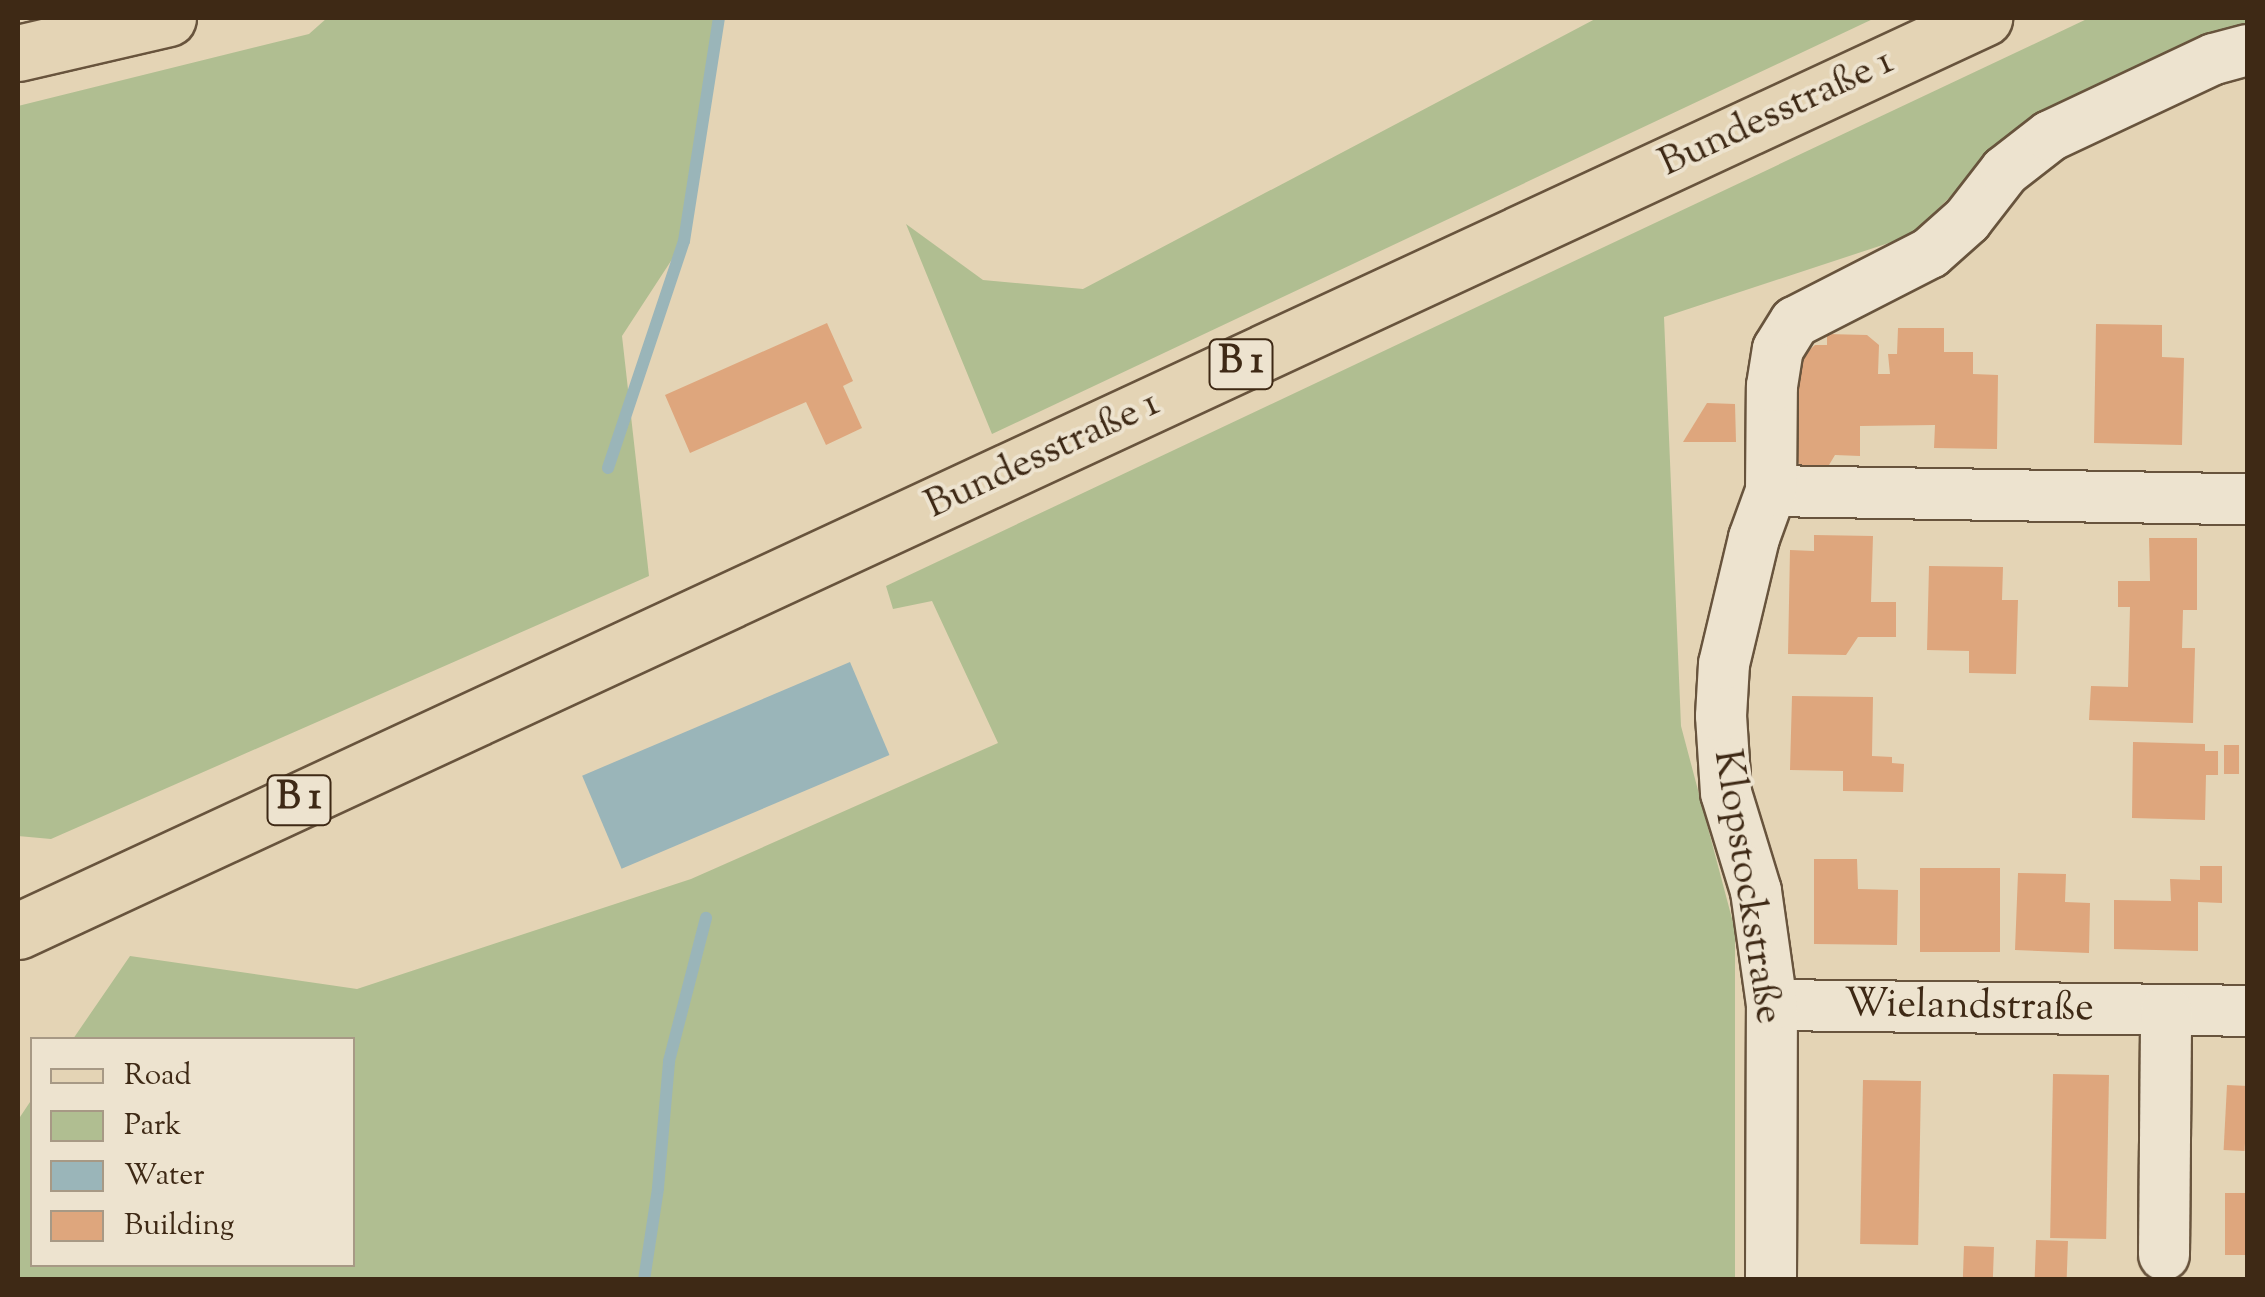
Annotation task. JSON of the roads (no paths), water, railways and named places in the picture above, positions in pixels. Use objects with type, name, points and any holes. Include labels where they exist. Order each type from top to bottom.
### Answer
[{"type":"main road","points":[[18,53],[168,18]]},
{"type":"main road","name":"Bundesstraße 1","points":[[100,890],[498,710],[1984,18]]},
{"type":"main road","name":"B 1","points":[[18,894],[100,890]]},
{"type":"main road","name":"B 1","points":[[18,932],[100,890]]},
{"type":"street","name":"Klopstockstraße","points":[[1771,1280],[1772,1004],[1756,892],[1726,794],[1722,716],[1724,664],[1754,538],[1771,490],[1772,386],[1778,350],[1794,322],[1930,253],[1966,220],[2005,171],[2050,136],[2214,58],[2248,50]]},
{"type":"street","points":[[1771,490],[2248,499]]},
{"type":"street","name":"Wielandstraße","points":[[1772,1004],[2248,1012]]},
{"type":"street","points":[[2164,1255],[2166,1011]]},
{"type":"water","points":[[850,662],[889,755],[622,869],[582,776]]},
{"type":"waterway","points":[[608,468],[684,241],[719,18]]},
{"type":"waterway","points":[[644,1280],[658,1188],[669,1061],[706,918]]}]
